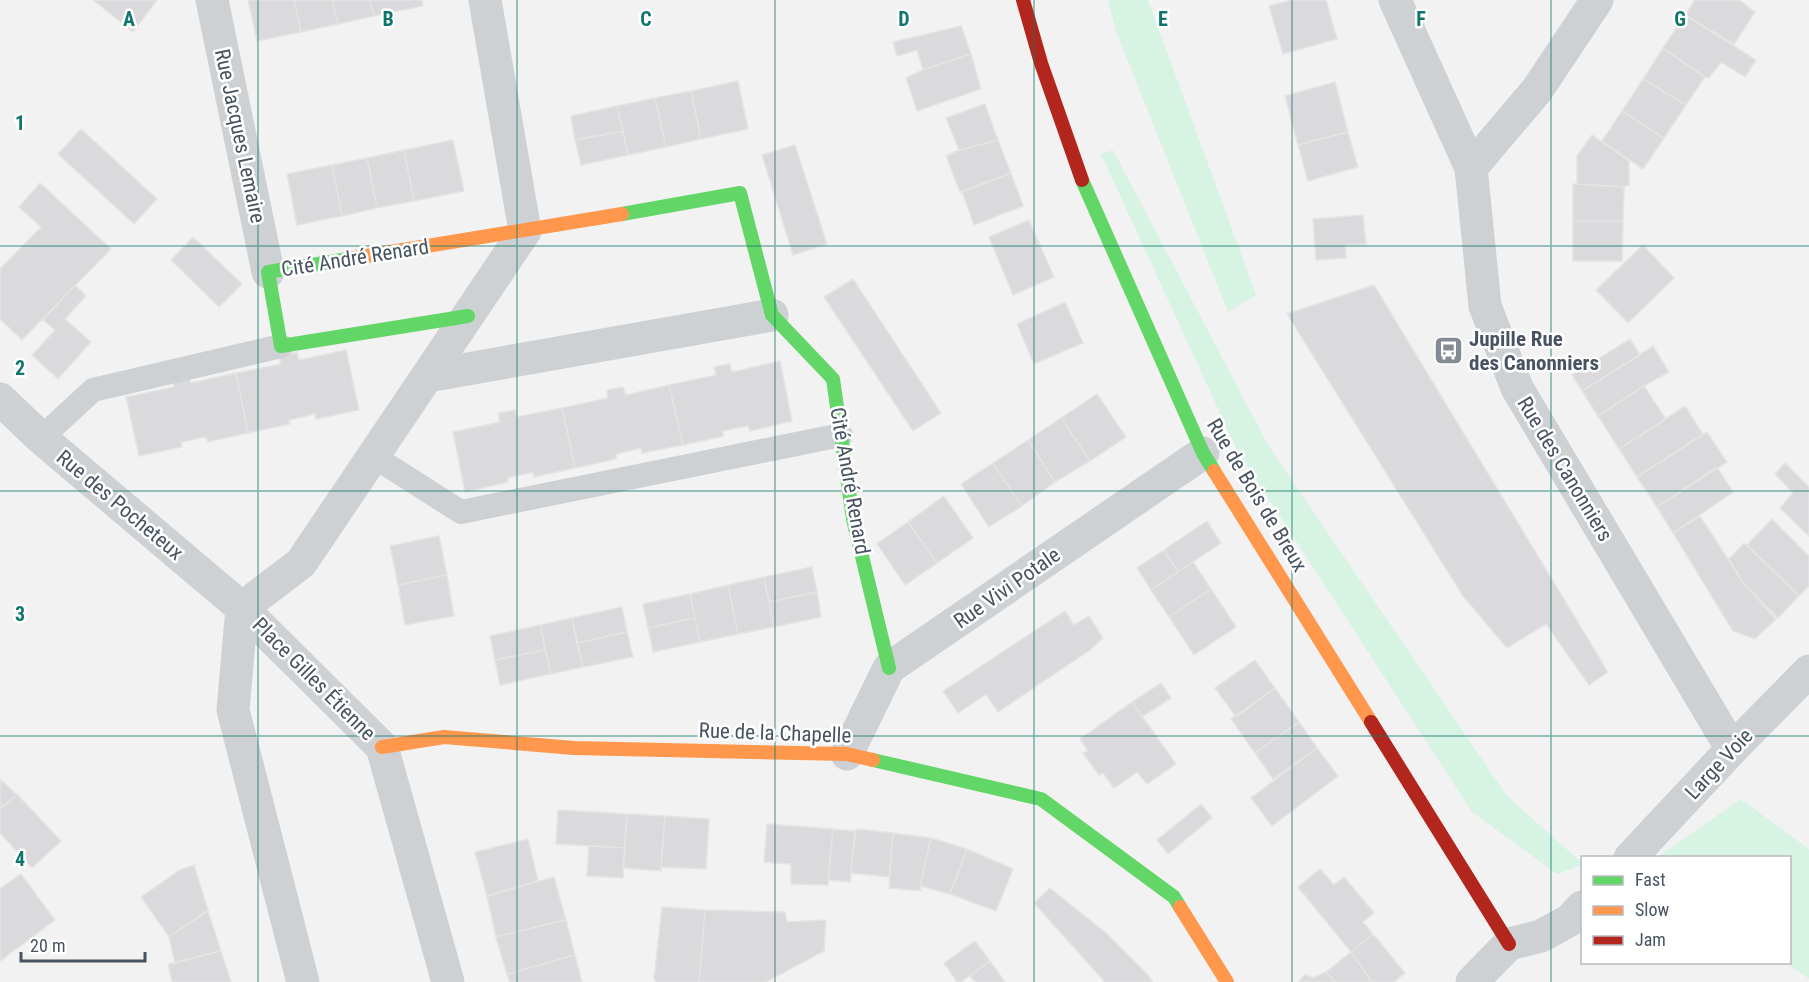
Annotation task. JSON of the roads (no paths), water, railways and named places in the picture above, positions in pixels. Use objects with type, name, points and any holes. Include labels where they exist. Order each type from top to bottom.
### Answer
[{"type":"street","name":"Rue Jacques Lemaire","points":[[212,0],[268,272]]},
{"type":"street","points":[[242,608],[301,563],[525,231],[485,0]]},
{"type":"street","name":"Rue de Bois de Breux","points":[[1023,0],[1041,63],[1086,192],[1203,453],[1509,944]]},
{"type":"street","name":"Rue des Canonniers","points":[[1395,0],[1471,168],[1485,306],[1517,388],[1732,749]]},
{"type":"street","points":[[1471,168],[1537,90],[1597,0]]},
{"type":"street","name":"Cité André Renard","points":[[281,346],[268,272],[525,231],[740,193],[772,315],[833,379],[853,519],[889,668]]},
{"type":"street","points":[[428,376],[772,315]]},
{"type":"street","points":[[281,346],[468,316]]},
{"type":"street","name":"Rue des Pocheteux","points":[[0,399],[41,438],[242,608]]},
{"type":"street","name":"Rue Vivi Potale","points":[[847,754],[889,668],[1203,453]]},
{"type":"street","name":"Place Gilles Étienne","points":[[242,608],[233,710],[303,982]]},
{"type":"street","name":"Place Gilles Étienne","points":[[242,608],[382,747],[448,982]]},
{"type":"street","name":"Large Voie","points":[[1632,856],[1809,671]]},
{"type":"street","name":"Rue de la Chapelle","points":[[382,747],[444,737],[574,748],[847,754],[1041,799],[1174,897],[1227,982]]},
{"type":"street","points":[[1472,982],[1509,944],[1541,936],[1570,920],[1581,908]]},
{"type":"lane","points":[[41,438],[93,390],[281,346]]},
{"type":"lane","points":[[373,456],[461,512],[841,435]]},
{"type":"place","name":"Jupille Rue des Canonniers","points":[[1448,351]]}]
